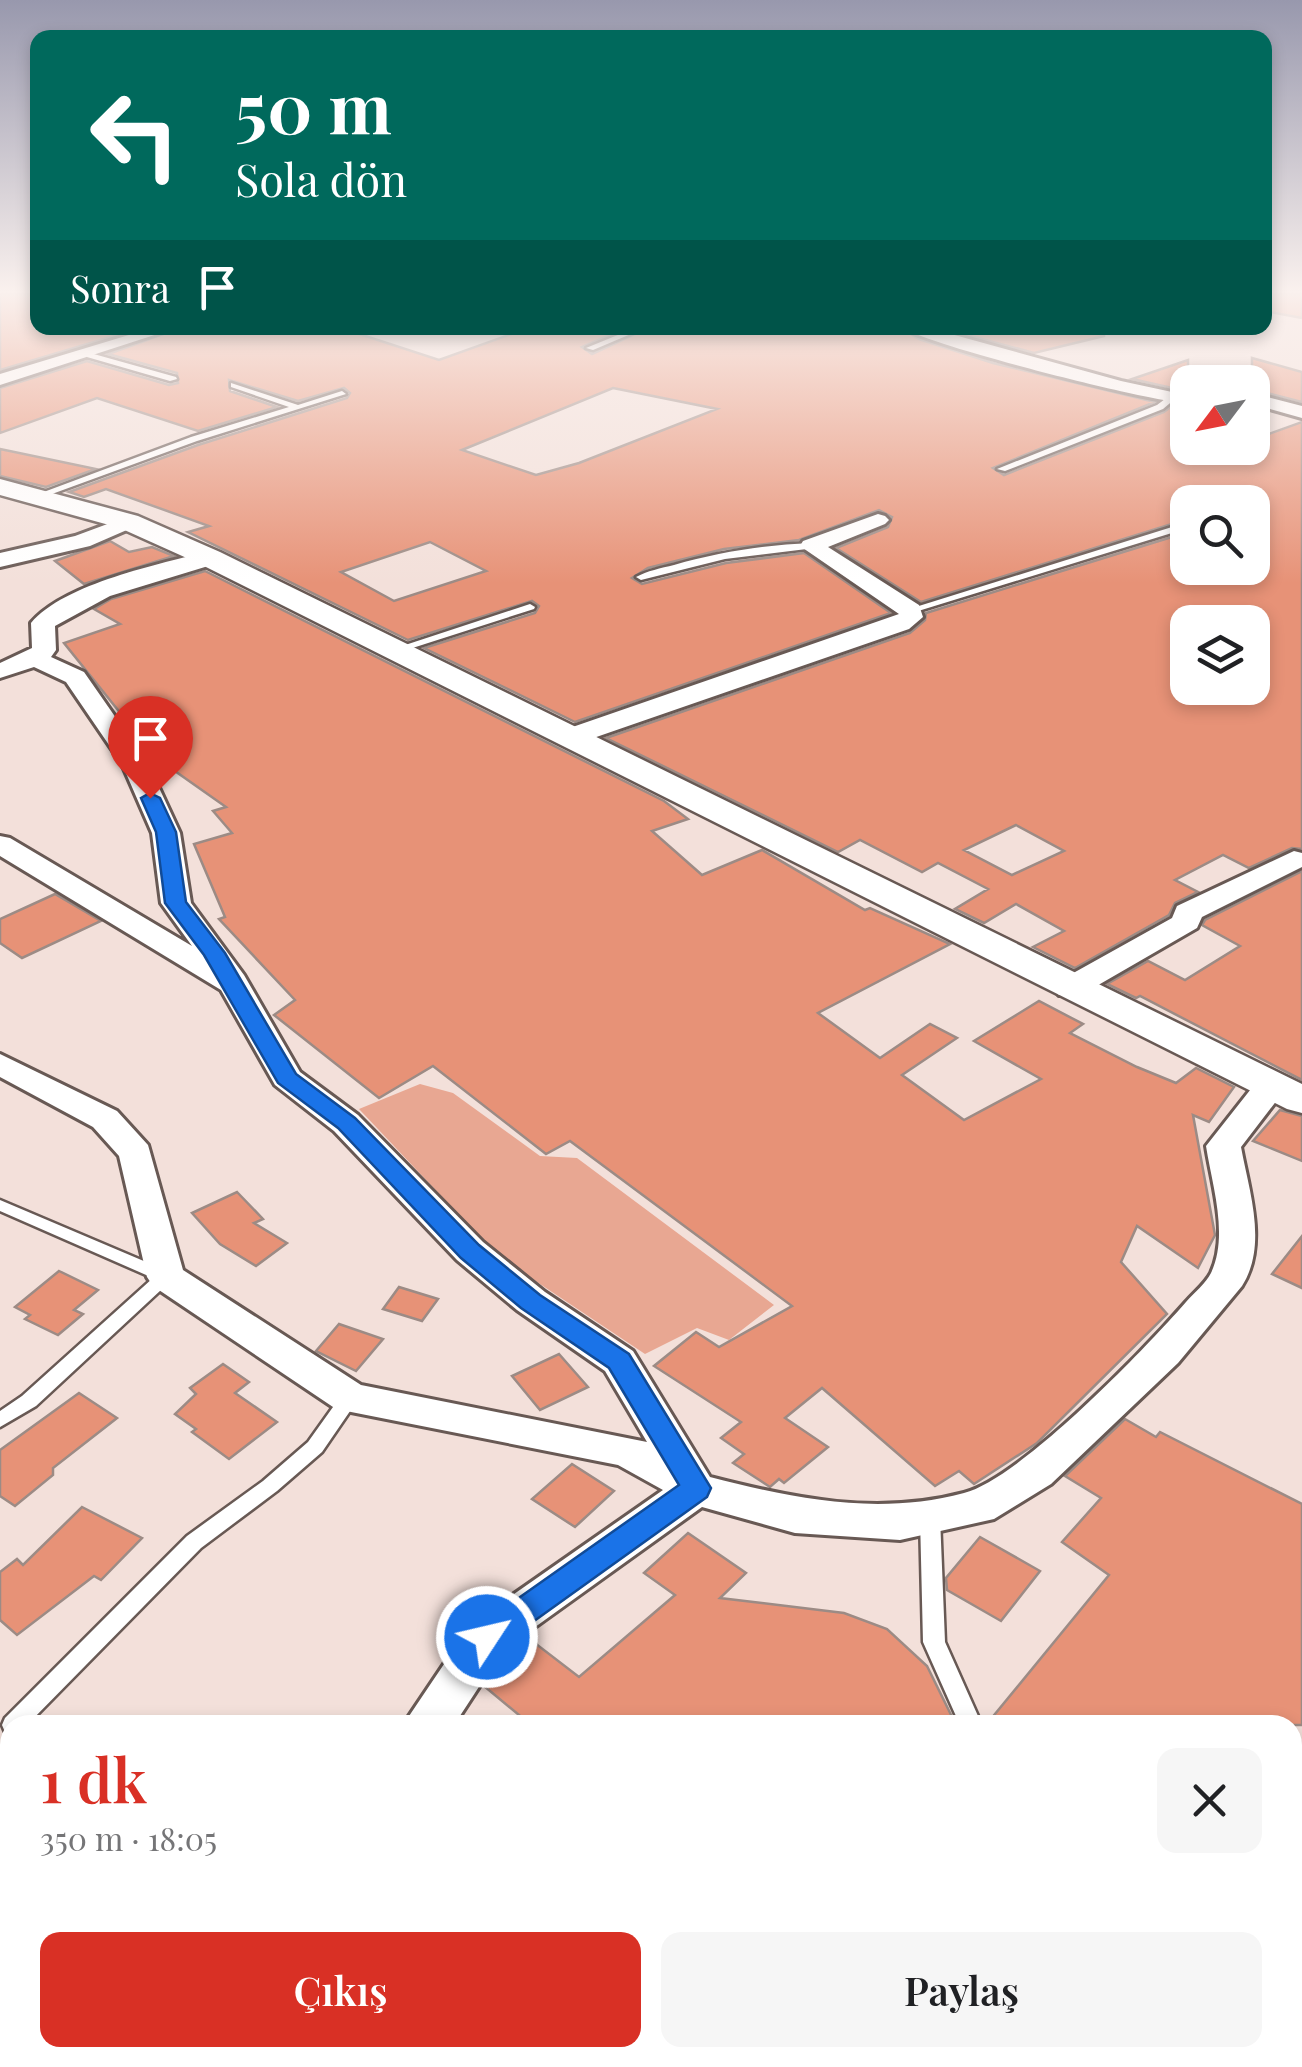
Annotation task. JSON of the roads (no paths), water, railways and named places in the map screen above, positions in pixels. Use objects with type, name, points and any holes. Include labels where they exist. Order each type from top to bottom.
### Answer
[{"type":"street","points":[[1270,403],[1302,412]]},
{"type":"street","points":[[0,487],[129,522],[210,558],[1286,1094],[1223,1146],[1226,1181],[1238,1231],[1229,1277],[1164,1353],[1036,1472],[978,1507],[900,1523],[795,1516],[696,1488],[628,1451],[350,1398],[166,1277],[136,1153],[104,1119],[0,1064]]},
{"type":"street","points":[[812,546],[878,520]]},
{"type":"street","points":[[0,560],[82,541],[129,522]]},
{"type":"street","points":[[570,738],[912,617],[912,610],[812,546]]},
{"type":"street","points":[[0,672],[36,659],[44,650],[44,623],[72,602],[104,588],[210,558]]},
{"type":"street","points":[[36,659],[75,677],[135,764],[166,832],[176,903],[233,984],[287,1078],[346,1123],[470,1252],[530,1301],[619,1361],[696,1488]]},
{"type":"street","points":[[0,844],[233,984]]},
{"type":"street","points":[[1070,988],[1186,922],[1188,912],[1294,860]]},
{"type":"street","points":[[434,1715],[487,1637],[696,1488]]},
{"type":"lane","points":[[252,390],[298,407]]},
{"type":"lane","points":[[38,496],[194,438],[342,394]]},
{"type":"lane","points":[[1002,468],[1170,402]]},
{"type":"lane","points":[[912,610],[1170,531]]},
{"type":"lane","points":[[641,577],[708,557],[764,547],[812,546]]},
{"type":"lane","points":[[396,650],[530,608]]},
{"type":"lane","points":[[0,1205],[166,1277],[29,1401],[0,1420]]},
{"type":"lane","points":[[22,1715],[194,1542],[270,1486],[314,1447],[350,1398]]},
{"type":"lane","points":[[930,1517],[934,1642],[967,1715]]}]
